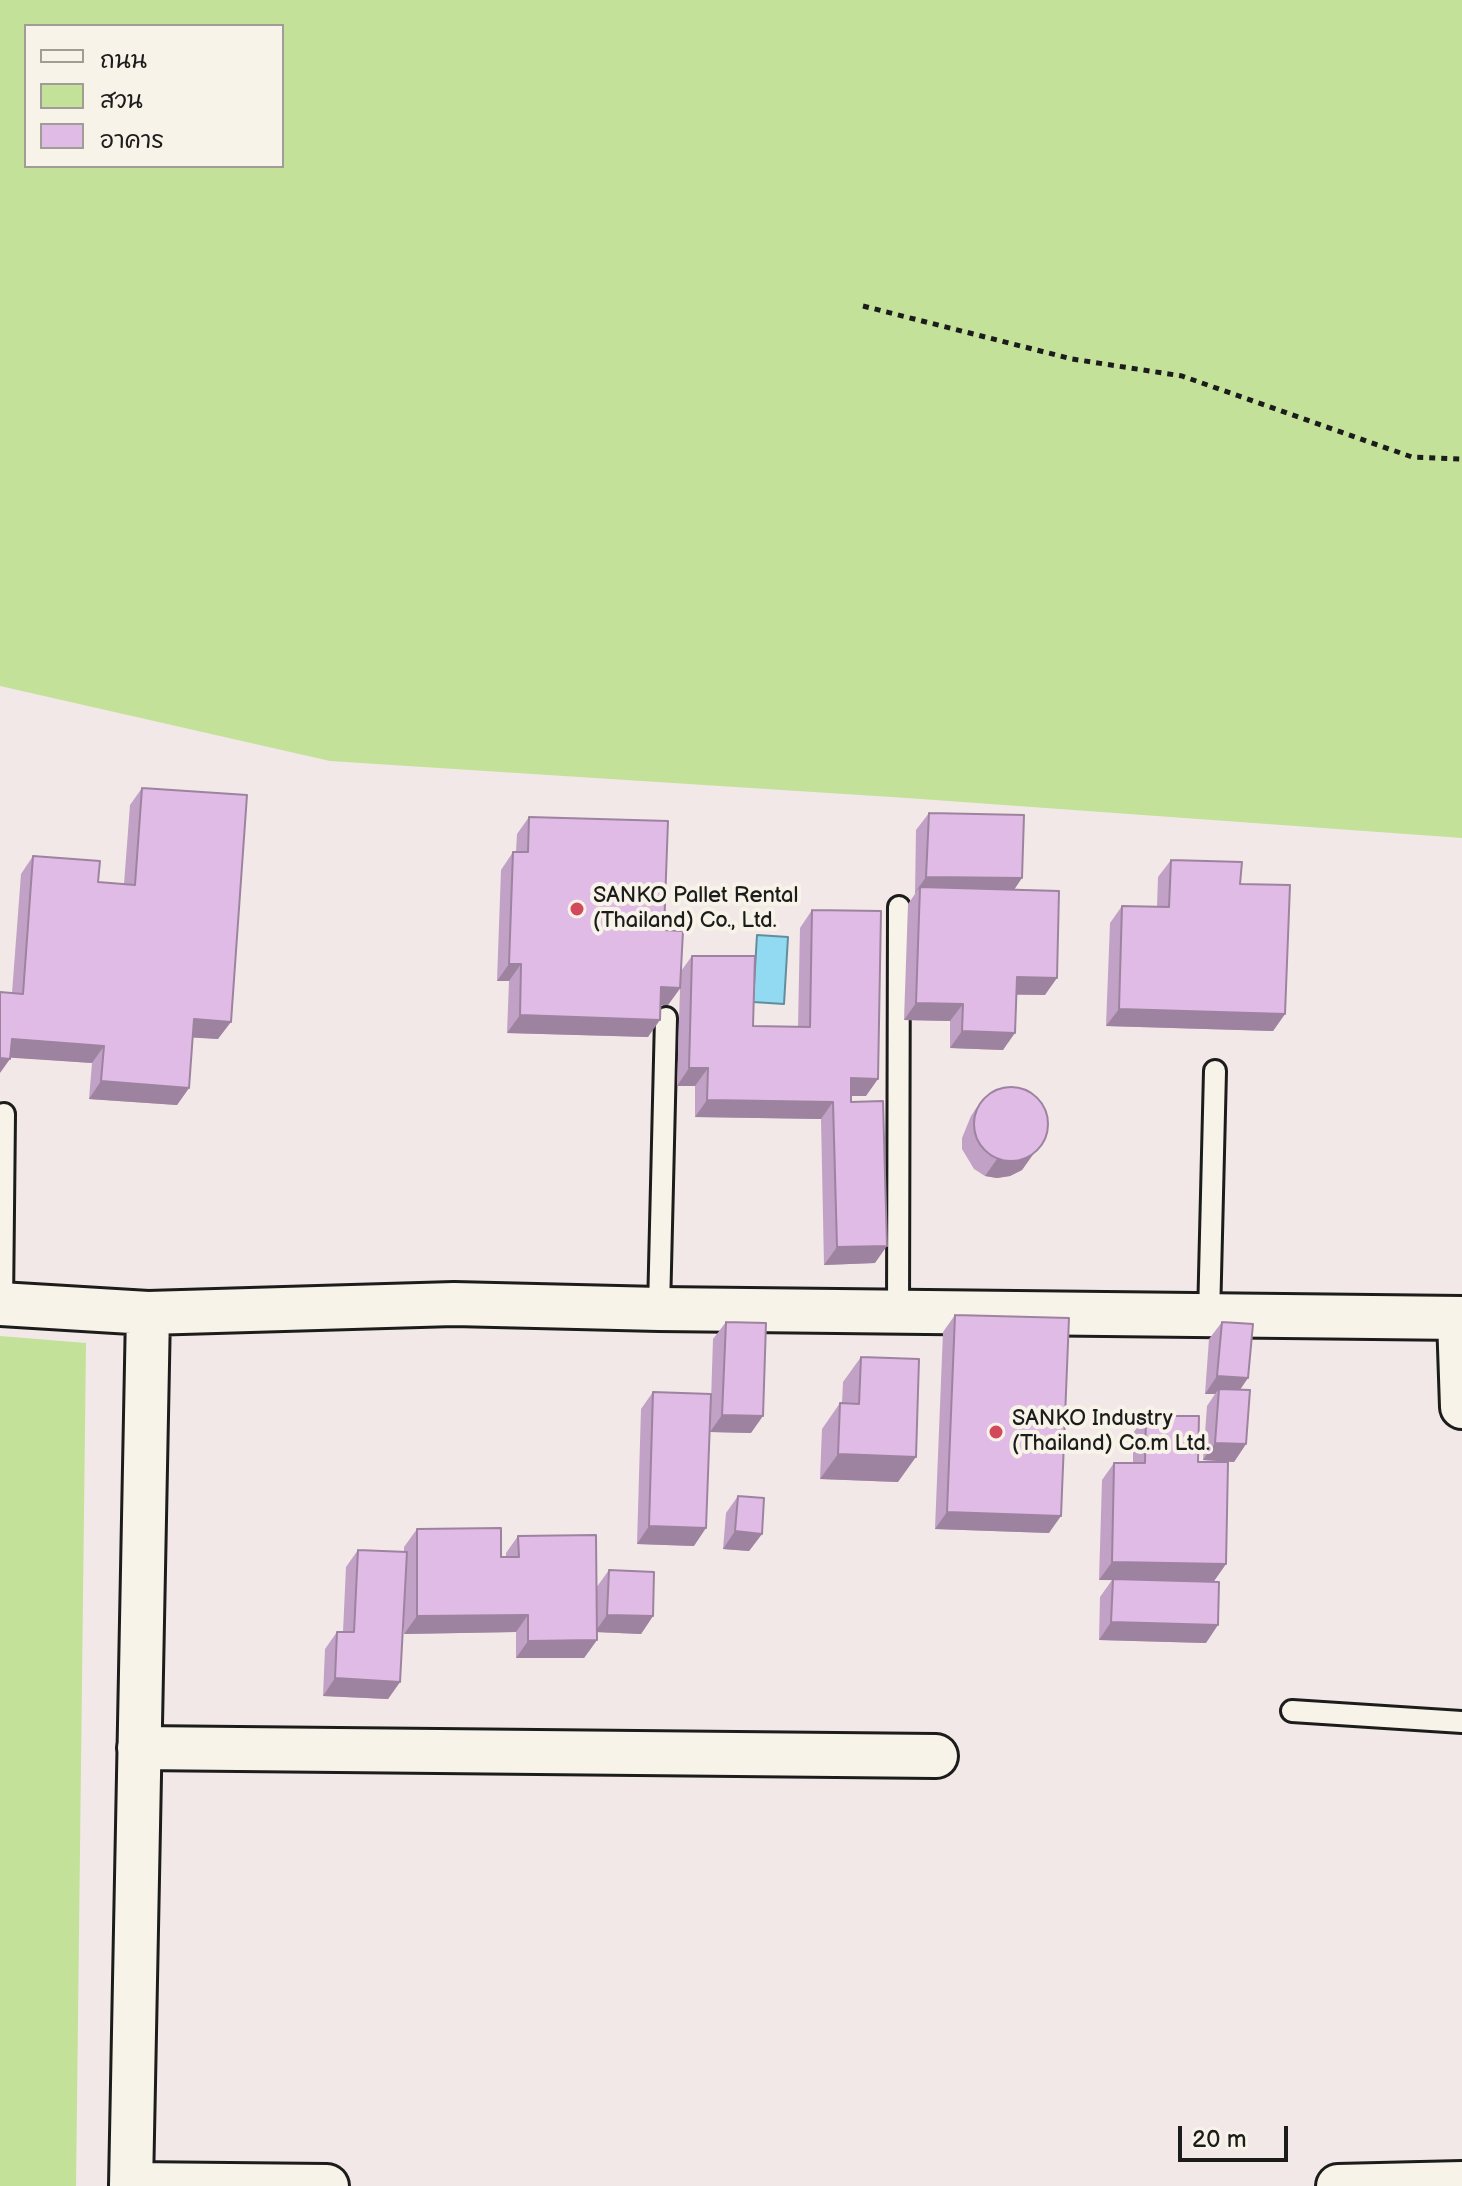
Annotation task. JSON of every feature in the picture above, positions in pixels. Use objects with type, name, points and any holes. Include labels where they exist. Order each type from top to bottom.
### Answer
[{"type":"street","points":[[1,1304],[148,1313],[454,1304],[1209,1317],[1460,1318],[1462,1407]]},
{"type":"street","points":[[148,1313],[131,2185],[327,2186]]},
{"type":"street","points":[[139,1748],[936,1756]]},
{"type":"street","points":[[1338,2186],[1462,2183]]},
{"type":"lane","points":[[898,1312],[899,907]]},
{"type":"lane","points":[[659,1309],[666,1018]]},
{"type":"lane","points":[[1209,1317],[1215,1071]]},
{"type":"lane","points":[[1,1304],[4,1114]]},
{"type":"lane","points":[[1292,1711],[1462,1722]]},
{"type":"path","points":[[863,306],[1072,359],[1182,376],[1412,457],[1462,459]]},
{"type":"green space","points":[[0,0],[1462,0],[1462,838],[330,761],[0,686]]},
{"type":"green space","points":[[0,1336],[86,1343],[76,2186],[0,2186]]},
{"type":"water","points":[[757,935],[788,937],[784,1004],[753,1002]]},
{"type":"building","points":[[142,788],[247,795],[231,1022],[194,1019],[189,1088],[101,1081],[104,1046],[12,1039],[10,1059],[0,1058],[0,992],[23,994],[33,856],[100,861],[98,882],[135,885]]},
{"type":"building","points":[[929,813],[1024,815],[1022,878],[926,877]]},
{"type":"building","name":"SANKO Pallet Rental (Thailand) Co., Ltd.","points":[[529,817],[668,821],[664,930],[683,931],[680,988],[661,987],[660,1020],[520,1015],[521,964],[509,964],[513,852],[528,852]]},
{"type":"building","points":[[1171,860],[1242,862],[1240,884],[1290,885],[1285,1014],[1119,1009],[1122,906],[1169,907]]},
{"type":"building","points":[[920,887],[1059,891],[1057,978],[1017,977],[1015,1033],[962,1031],[963,1004],[916,1003]]},
{"type":"building","points":[[812,910],[881,911],[878,1079],[851,1078],[851,1102],[883,1101],[887,1246],[837,1247],[833,1102],[707,1100],[708,1068],[689,1068],[692,956],[755,956],[753,1026],[810,1027]]},
{"type":"building","points":[[1011,1087],[1025,1090],[1037,1098],[1045,1110],[1048,1124],[1045,1138],[1037,1150],[1025,1158],[1011,1161],[997,1158],[985,1150],[977,1138],[974,1124],[977,1110],[985,1098],[997,1090]]},
{"type":"building","name":"SANKO Industry (Thailand) Co.m Ltd.","points":[[955,1315],[1069,1318],[1061,1516],[947,1512]]},
{"type":"building","points":[[726,1322],[766,1323],[763,1416],[722,1415]]},
{"type":"building","points":[[1222,1322],[1253,1324],[1248,1378],[1217,1376]]},
{"type":"building","points":[[861,1357],[919,1359],[916,1457],[838,1454],[840,1403],[859,1404]]},
{"type":"building","points":[[1219,1389],[1250,1390],[1246,1444],[1215,1443]]},
{"type":"building","points":[[653,1392],[711,1394],[706,1528],[649,1526]]},
{"type":"building","points":[[1146,1416],[1199,1416],[1198,1462],[1228,1462],[1226,1564],[1112,1562],[1114,1463],[1145,1463]]},
{"type":"building","points":[[738,1496],[764,1498],[762,1534],[735,1531]]},
{"type":"building","points":[[501,1528],[501,1557],[519,1557],[518,1536],[596,1535],[597,1640],[528,1641],[528,1615],[417,1616],[417,1529]]},
{"type":"building","points":[[358,1550],[407,1552],[400,1682],[335,1678],[337,1632],[354,1632]]},
{"type":"building","points":[[609,1570],[654,1572],[653,1616],[607,1615]]},
{"type":"building","points":[[1113,1579],[1219,1582],[1218,1625],[1111,1622]]},
{"type":"place","name":"SANKO Pallet Rental (Thailand) Co., Ltd.","points":[[577,909]]},
{"type":"place","name":"SANKO Industry (Thailand) Co.m Ltd.","points":[[996,1432]]}]
